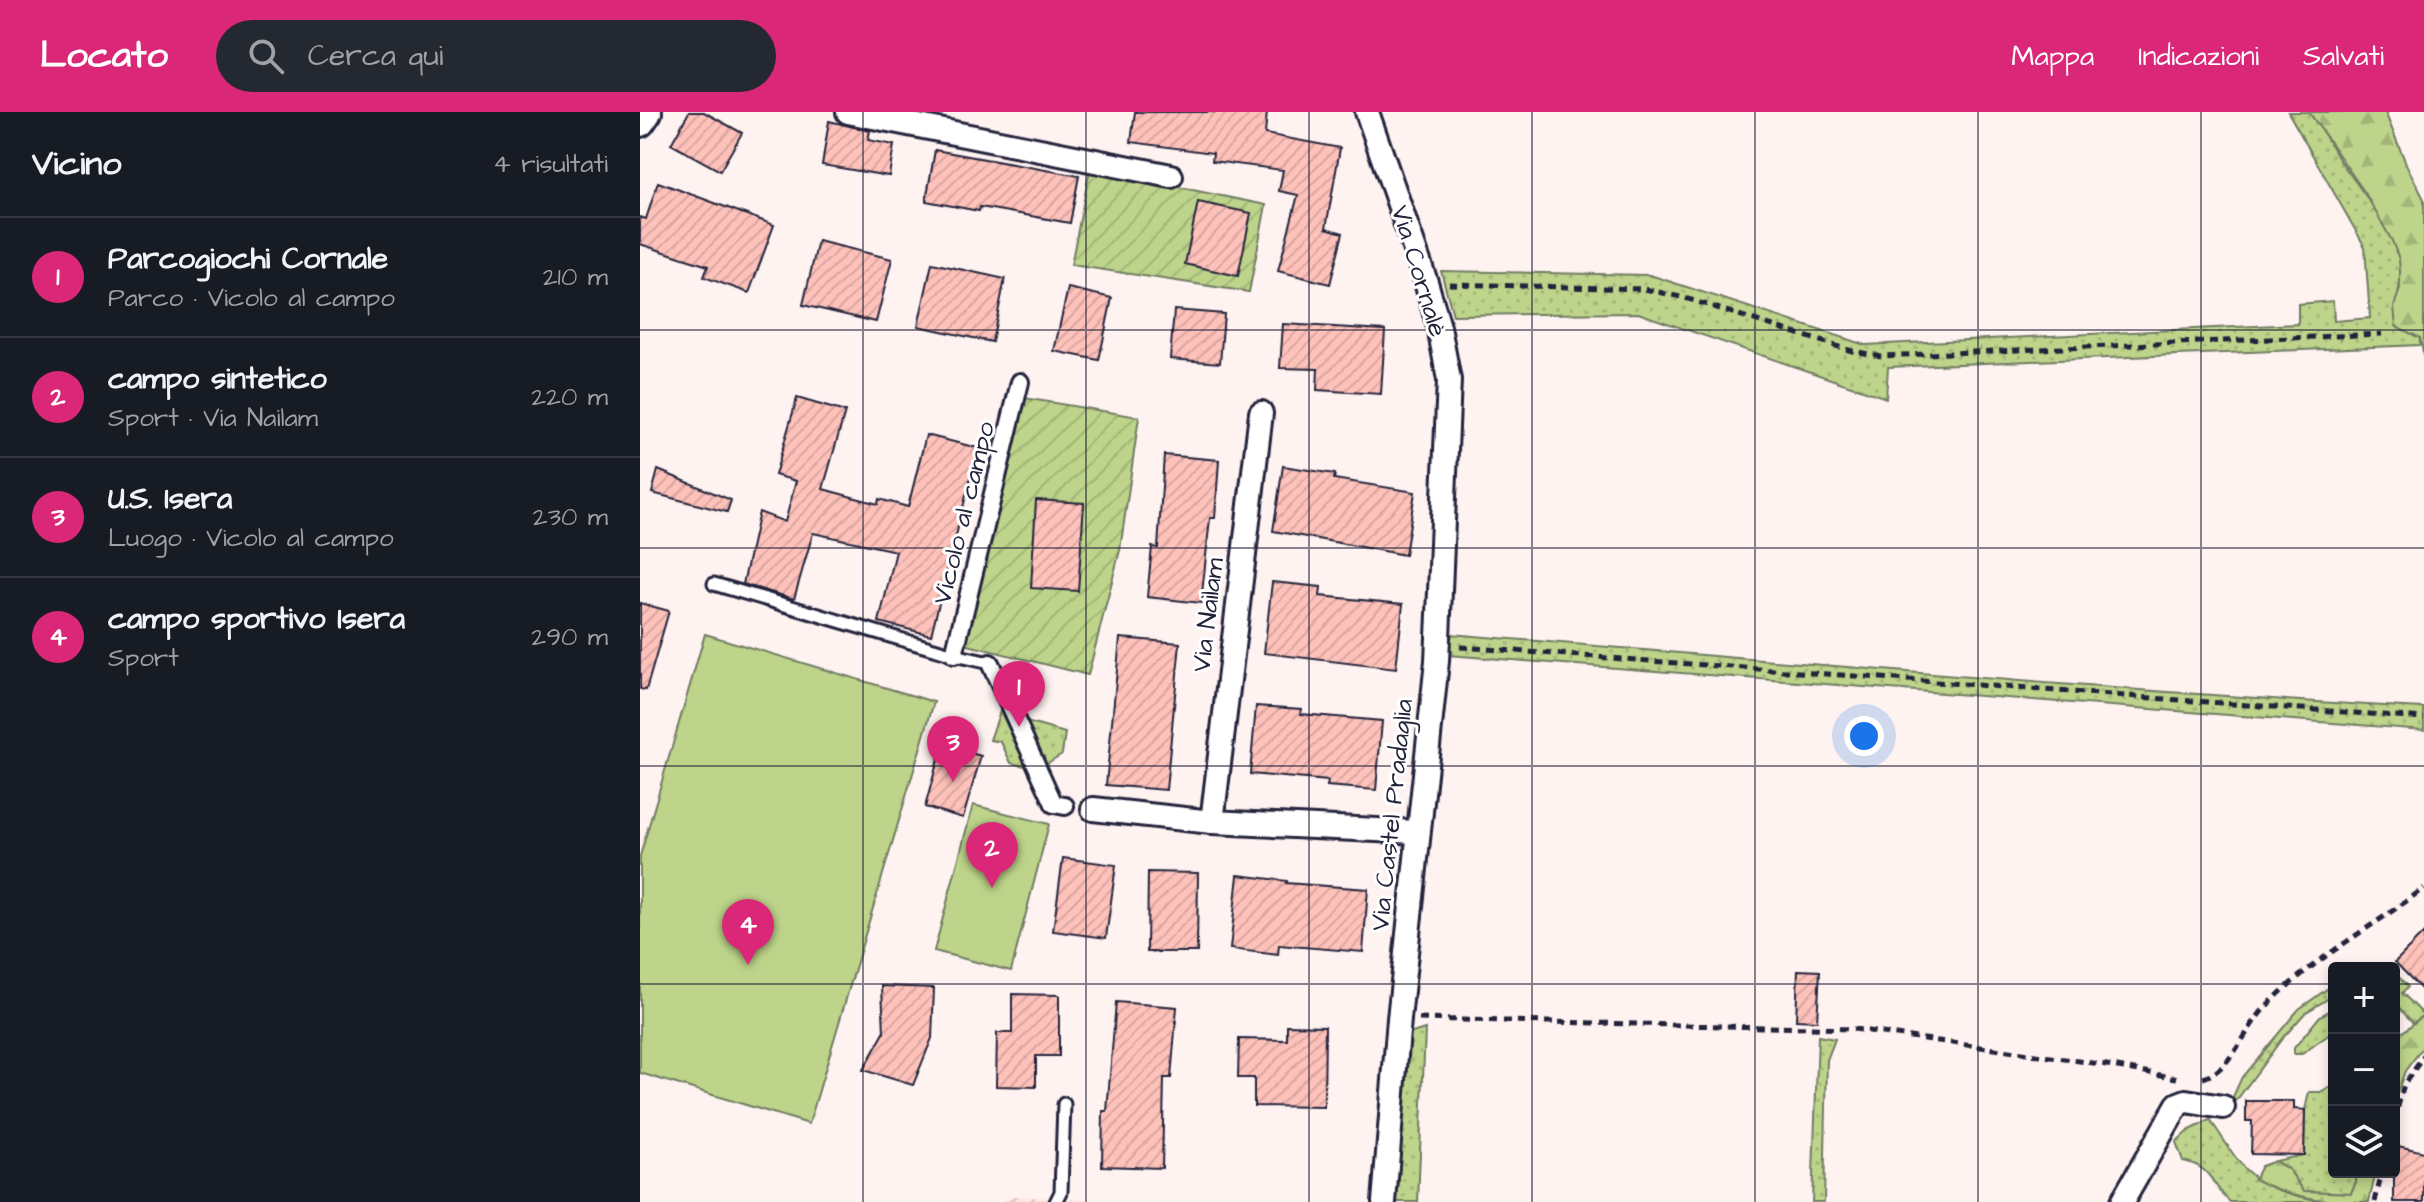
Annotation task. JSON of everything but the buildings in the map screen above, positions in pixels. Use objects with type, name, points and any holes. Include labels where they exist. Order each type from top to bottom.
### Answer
[{"type":"street","points":[[640,122],[647,112]]},
{"type":"street","points":[[848,112],[1171,176]]},
{"type":"street","name":"Via Cornalè","points":[[1367,112],[1439,327],[1449,380],[1448,434]]},
{"type":"street","name":"Vicolo al campo","points":[[954,655],[1020,382]]},
{"type":"street","name":"Via Nailam","points":[[1212,822],[1261,413]]},
{"type":"street","name":"Via Castel Pradaglia","points":[[1384,1202],[1437,661],[1448,434]]},
{"type":"street","points":[[990,663],[1054,804],[1065,806]]},
{"type":"street","points":[[1093,809],[1212,822],[1418,832]]},
{"type":"street","points":[[2122,1202],[2178,1104],[2186,1101],[2223,1107]]},
{"type":"lane","points":[[714,584],[990,663]]},
{"type":"lane","points":[[1056,1202],[1061,1192],[1064,1104]]},
{"type":"path","points":[[1444,284],[1645,289],[1685,298],[1852,351],[1881,356],[2382,334]]},
{"type":"path","points":[[1449,646],[2424,718]]},
{"type":"path","points":[[2191,1079],[2211,1076],[2226,1062],[2261,1013],[2302,972],[2424,888]]},
{"type":"path","points":[[1409,1019],[1854,1029],[2107,1065],[2180,1079]]},
{"type":"path","points":[[2398,1106],[2404,1084],[2424,1056]]},
{"type":"path","points":[[2375,1202],[2381,1178]]},
{"type":"shaded area","points":[[1014,1196],[1114,1202],[1000,1202]]},
{"type":"green space","points":[[2288,112],[2309,112],[2389,232],[2400,267],[2396,325],[2420,338],[2420,345],[1888,367],[1886,398],[1638,313],[1453,315],[1441,271],[1650,275],[1865,345],[2298,324],[2298,304],[2333,301],[2334,321],[2370,318],[2365,247]]},
{"type":"green space","points":[[2309,112],[2385,112],[2424,199],[2424,357],[2420,338],[2396,326],[2394,307],[2400,288],[2400,272],[2392,241],[2365,193]]},
{"type":"green space","points":[[1090,169],[1266,205],[1249,292],[1071,265]]},
{"type":"green space","points":[[1024,398],[1139,417],[1120,550],[1088,675],[964,644]]},
{"type":"green space","points":[[705,634],[934,702],[809,1124],[640,1073],[640,856]]},
{"type":"green space","points":[[1450,634],[2058,684],[2424,708],[2424,730],[1448,655]]},
{"type":"green space","points":[[1006,694],[1018,695],[1023,721],[1065,733],[1062,754],[1038,769],[1011,763],[1001,742],[990,740]]},
{"type":"green space","points":[[973,805],[1049,824],[1011,971],[934,951]]},
{"type":"green space","points":[[2400,978],[2408,987],[2402,993],[2424,1015],[2413,1023],[2400,1009]]},
{"type":"green space","points":[[2328,988],[2328,999],[2305,1013],[2236,1101],[2231,1101],[2242,1077],[2299,1009]]},
{"type":"green space","points":[[2328,1012],[2328,1035],[2302,1054],[2294,1054],[2294,1048],[2320,1016]]},
{"type":"green space","points":[[2424,1015],[2424,1046],[2405,1071],[2400,1085],[2400,1034]]},
{"type":"green space","points":[[1425,1029],[1418,1202],[1397,1202],[1409,1034]]},
{"type":"green space","points":[[1818,1036],[1835,1039],[1827,1060],[1824,1202],[1812,1202]]},
{"type":"green space","points":[[2328,1088],[2328,1178],[2356,1178],[2351,1193],[2304,1191],[2289,1170],[2275,1161],[2304,1155],[2305,1110],[2309,1092]]},
{"type":"green space","points":[[2210,1120],[2239,1162],[2256,1179],[2277,1190],[2324,1202],[2230,1202],[2206,1172],[2183,1161],[2176,1142],[2188,1131]]},
{"type":"green space","points":[[2275,1161],[2289,1170],[2304,1191],[2351,1193],[2356,1178],[2375,1178],[2369,1202],[2338,1201],[2283,1191],[2254,1179],[2261,1166]]},
{"type":"place","name":"Parcogiochi Cornale","points":[[1019,727]]},
{"type":"place","name":"U.S. Isera","points":[[953,782]]},
{"type":"place","name":"campo sintetico","points":[[992,888]]},
{"type":"place","name":"campo sportivo Isera","points":[[748,965]]}]
